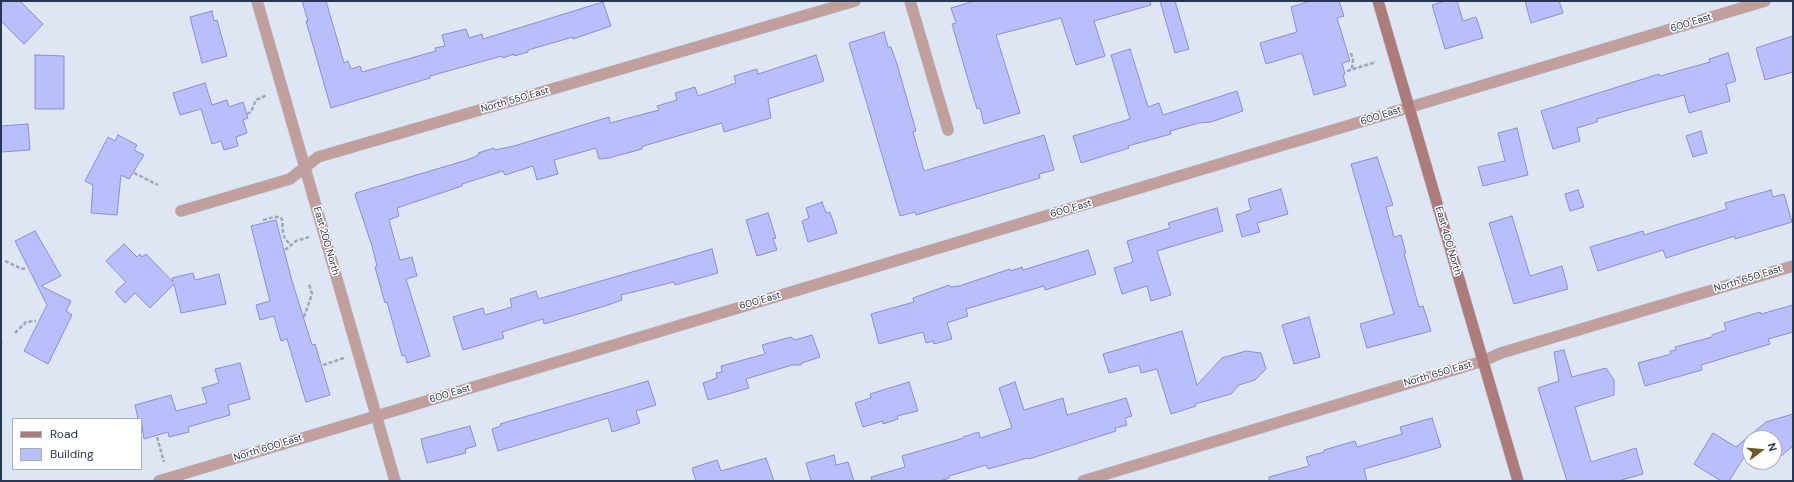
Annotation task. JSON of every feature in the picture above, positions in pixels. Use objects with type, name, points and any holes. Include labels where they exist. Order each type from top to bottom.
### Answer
[{"type":"main road","name":"East 400 North","points":[[1378,1],[1518,481]]},
{"type":"street","name":"East 200 North","points":[[257,1],[395,481]]},
{"type":"street","name":"North 550 East","points":[[181,211],[290,179],[305,169],[318,157],[855,1]]},
{"type":"street","points":[[910,1],[948,130]]},
{"type":"street","name":"600 East","points":[[377,415],[1765,1]]},
{"type":"street","name":"North 650 East","points":[[1083,481],[1483,361],[1501,353],[1793,266]]},
{"type":"street","name":"North 600 East","points":[[159,481],[377,415]]},
{"type":"path","points":[[1351,53],[1353,60],[1352,69]]},
{"type":"path","points":[[1347,71],[1376,62]]},
{"type":"path","points":[[247,114],[251,112],[256,100],[267,95]]},
{"type":"path","points":[[134,173],[158,185]]},
{"type":"path","points":[[263,220],[274,217],[279,217],[282,219],[285,240],[291,245]]},
{"type":"path","points":[[285,250],[296,241],[308,237]]},
{"type":"path","points":[[5,261],[22,269],[26,268]]},
{"type":"path","points":[[304,317],[312,294],[309,284]]},
{"type":"path","points":[[15,333],[26,322],[36,321]]},
{"type":"path","points":[[323,364],[344,358]]},
{"type":"path","points":[[157,437],[164,462]]},
{"type":"building","points":[[1,1],[20,1],[43,24],[24,44],[1,21]]},
{"type":"building","points":[[302,1],[326,1],[344,63],[348,61],[351,69],[360,66],[362,72],[436,51],[435,48],[445,46],[442,35],[466,29],[469,38],[482,34],[483,39],[603,2],[611,26],[573,39],[573,37],[528,50],[528,52],[514,56],[514,54],[503,58],[502,56],[430,76],[430,78],[331,108],[306,21],[308,21]]},
{"type":"building","points":[[975,1],[1150,1],[1151,5],[1094,21],[1105,56],[1076,65],[1061,18],[996,35],[1020,113],[984,124],[980,108],[977,109],[952,24],[956,23],[951,8]]},
{"type":"building","points":[[1160,1],[1175,1],[1189,49],[1175,53]]},
{"type":"building","points":[[1311,1],[1339,1],[1344,16],[1337,18],[1350,61],[1342,63],[1346,86],[1314,95],[1302,53],[1266,64],[1260,43],[1297,32],[1291,7]]},
{"type":"building","points":[[1445,1],[1457,1],[1463,21],[1476,17],[1483,38],[1445,49],[1432,5]]},
{"type":"building","points":[[1525,1],[1559,1],[1563,13],[1531,23]]},
{"type":"building","points":[[212,11],[214,21],[217,20],[227,56],[202,63],[190,17]]},
{"type":"building","points":[[884,32],[888,47],[891,47],[897,64],[916,131],[913,132],[924,171],[1044,135],[1054,170],[1039,174],[1040,178],[916,215],[915,212],[900,216],[849,43]]},
{"type":"building","points":[[1793,36],[1793,72],[1765,80],[1756,48]]},
{"type":"building","points":[[1130,49],[1148,107],[1159,103],[1163,115],[1237,91],[1243,111],[1211,122],[1199,123],[1170,131],[1171,134],[1128,146],[1129,148],[1081,163],[1073,136],[1130,119],[1111,55]]},
{"type":"building","points":[[1728,53],[1736,81],[1726,84],[1730,101],[1689,113],[1684,95],[1646,105],[1597,119],[1597,122],[1577,128],[1580,141],[1553,149],[1541,111],[1659,74],[1660,76],[1710,62],[1709,59]]},
{"type":"building","points":[[35,55],[64,56],[64,109],[35,109]]},
{"type":"building","points":[[816,55],[824,81],[768,99],[771,118],[724,132],[722,123],[609,158],[599,159],[596,148],[554,160],[558,174],[537,180],[533,166],[505,175],[503,171],[462,184],[462,186],[397,208],[399,216],[389,220],[400,260],[412,257],[417,276],[406,279],[430,356],[407,363],[405,355],[402,356],[387,302],[385,303],[375,267],[377,266],[372,246],[355,195],[356,193],[467,160],[479,155],[478,153],[494,148],[495,150],[514,146],[609,117],[610,123],[659,110],[657,106],[677,100],[675,93],[695,87],[698,96],[736,83],[734,76],[757,69],[758,74]]},
{"type":"building","points":[[205,83],[212,105],[227,100],[229,107],[243,102],[248,118],[243,120],[247,133],[236,137],[238,146],[224,150],[221,141],[212,144],[201,109],[180,115],[173,93]]},
{"type":"building","points":[[28,124],[30,150],[1,152],[1,126]]},
{"type":"building","points":[[1517,128],[1528,175],[1483,186],[1478,167],[1505,161],[1498,133]]},
{"type":"building","points":[[1701,131],[1707,153],[1693,157],[1686,136]]},
{"type":"building","points":[[118,135],[137,145],[134,150],[144,155],[129,179],[121,175],[117,215],[91,213],[93,185],[85,181],[108,137],[115,141]]},
{"type":"building","points":[[1377,157],[1393,205],[1386,207],[1394,237],[1401,235],[1406,253],[1404,253],[1419,307],[1423,306],[1431,331],[1367,348],[1360,324],[1394,314],[1351,164]]},
{"type":"building","points":[[1281,189],[1288,214],[1257,223],[1260,232],[1242,237],[1236,215],[1251,210],[1248,199]]},
{"type":"building","points":[[1578,190],[1584,207],[1570,211],[1565,194]]},
{"type":"building","points":[[1771,190],[1773,197],[1784,194],[1792,222],[1735,239],[1735,236],[1666,258],[1663,250],[1598,271],[1590,247],[1643,231],[1644,235],[1727,209],[1725,203]]},
{"type":"building","points":[[822,202],[826,213],[830,212],[837,233],[808,242],[802,221],[809,218],[806,208]]},
{"type":"building","points":[[1217,208],[1223,231],[1157,251],[1171,295],[1151,301],[1147,286],[1122,294],[1114,268],[1133,262],[1127,241],[1170,228],[1168,223]]},
{"type":"building","points":[[768,213],[776,238],[773,239],[777,250],[757,256],[746,220]]},
{"type":"building","points":[[1512,216],[1530,276],[1562,266],[1568,289],[1514,304],[1489,223]]},
{"type":"building","points":[[276,220],[292,281],[312,345],[315,344],[330,395],[306,402],[287,339],[281,341],[274,316],[260,320],[256,305],[270,301],[251,226]]},
{"type":"building","points":[[35,231],[61,276],[41,286],[71,301],[66,311],[72,315],[48,364],[24,351],[47,305],[15,241]]},
{"type":"building","points":[[124,244],[137,257],[140,254],[142,257],[146,254],[173,282],[172,278],[193,273],[195,280],[219,274],[226,304],[181,313],[174,284],[150,308],[135,293],[125,303],[115,292],[126,282],[106,261]]},
{"type":"building","points":[[712,249],[718,273],[675,285],[674,282],[621,295],[622,300],[605,306],[544,324],[543,319],[502,332],[504,338],[463,350],[453,317],[483,308],[485,315],[512,307],[510,299],[536,291],[538,299]]},
{"type":"building","points":[[1088,250],[1096,274],[1045,290],[1044,286],[966,309],[968,316],[947,323],[952,339],[934,344],[933,341],[926,343],[923,332],[879,344],[871,314],[914,302],[913,298],[949,285],[950,287],[959,286],[1010,269],[1011,271],[1022,267],[1023,270]]},
{"type":"building","points":[[1793,305],[1793,332],[1768,339],[1770,344],[1701,365],[1702,370],[1645,386],[1638,363],[1671,354],[1670,351],[1676,350],[1675,347],[1712,337],[1712,335],[1726,330],[1724,323],[1760,312],[1761,314]]},
{"type":"building","points":[[1309,317],[1320,357],[1294,364],[1282,325]]},
{"type":"building","points":[[1182,331],[1197,385],[1222,358],[1246,351],[1261,353],[1266,369],[1255,380],[1239,385],[1231,394],[1195,404],[1196,406],[1171,414],[1157,369],[1141,373],[1139,365],[1109,373],[1103,354]]},
{"type":"building","points":[[812,335],[820,357],[802,363],[801,365],[792,365],[746,379],[749,388],[708,400],[703,383],[717,378],[716,373],[722,372],[721,366],[765,354],[762,345],[791,337],[795,340]]},
{"type":"building","points":[[1564,350],[1572,377],[1606,368],[1614,380],[1614,395],[1575,407],[1591,462],[1636,448],[1643,474],[1618,481],[1567,481],[1538,388],[1559,381],[1554,352]]},
{"type":"building","points":[[240,363],[250,399],[228,405],[230,415],[188,427],[189,432],[169,437],[168,432],[144,439],[142,418],[138,418],[135,405],[171,395],[176,411],[207,403],[202,388],[219,383],[215,369]]},
{"type":"building","points":[[648,381],[656,405],[636,411],[640,423],[612,432],[608,418],[498,451],[492,429],[501,426],[500,424]]},
{"type":"building","points":[[909,382],[918,411],[897,416],[898,419],[883,424],[883,421],[863,427],[855,403],[871,398],[870,394]]},
{"type":"building","points":[[1015,382],[1024,410],[1063,398],[1067,415],[1126,398],[1132,416],[1125,418],[1127,425],[1115,428],[1116,431],[1029,459],[1028,458],[988,469],[986,465],[949,476],[949,478],[940,481],[872,481],[871,477],[905,467],[902,456],[964,438],[963,437],[979,432],[980,438],[1012,428],[999,388]]},
{"type":"building","points":[[1793,414],[1793,446],[1782,455],[1782,430],[1756,430],[1766,422]]},
{"type":"building","points":[[1432,418],[1441,447],[1364,469],[1367,481],[1269,481],[1269,477],[1309,466],[1306,457],[1324,452],[1324,450],[1355,441],[1357,447],[1402,434],[1400,427]]},
{"type":"building","points":[[470,426],[476,446],[465,449],[466,453],[427,463],[421,439]]},
{"type":"building","points":[[1713,433],[1736,447],[1742,442],[1742,460],[1729,481],[1721,481],[1694,464]]},
{"type":"building","points":[[834,455],[836,465],[848,462],[854,481],[811,481],[806,463]]},
{"type":"building","points":[[766,458],[774,481],[696,481],[692,468],[717,460],[721,471]]}]
